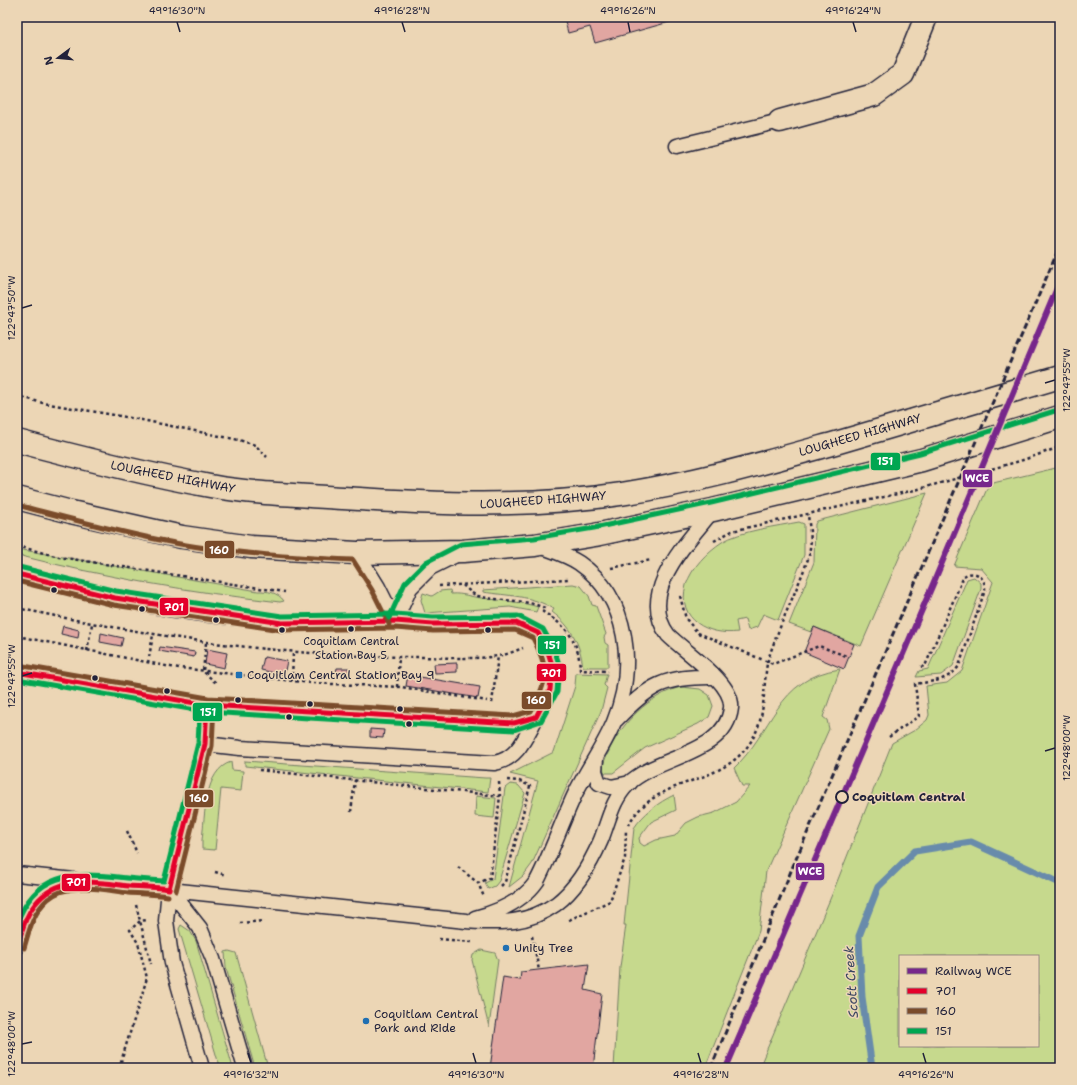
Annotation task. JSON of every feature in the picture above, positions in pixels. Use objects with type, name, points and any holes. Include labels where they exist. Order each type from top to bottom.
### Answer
[{"type":"main road","points":[[780,121],[874,95],[903,74],[926,17]]},
{"type":"main road","name":"LOUGHEED HIGHWAY","points":[[17,441],[137,472],[213,487],[383,501],[479,504],[525,503],[619,495],[675,485],[767,462],[1060,377]]},
{"type":"main road","points":[[17,498],[71,512],[182,537],[251,547],[357,553],[463,551],[536,545],[595,535],[713,510],[922,460],[1060,417]]},
{"type":"lane","points":[[677,146],[780,121]]},
{"type":"lane","points":[[596,755],[595,771],[599,783],[611,787],[630,783],[673,759],[703,746],[726,727],[732,707],[729,694],[722,682],[668,635],[662,627],[658,612],[660,592],[669,568],[713,510]]},
{"type":"lane","points":[[466,921],[497,911],[531,890],[543,870],[576,793],[614,722],[623,690],[627,667],[623,633],[618,614],[608,594],[592,574],[579,563],[565,555],[536,545]]},
{"type":"lane","points":[[395,621],[410,588],[430,568],[463,551]]},
{"type":"lane","points":[[357,553],[378,587],[395,621]]},
{"type":"lane","points":[[17,574],[115,598],[226,616],[282,623],[395,621],[433,624],[516,623],[538,634],[548,652],[552,665],[550,690],[521,746],[509,758],[494,764],[244,749],[205,744]]},
{"type":"lane","points":[[17,672],[207,706],[514,723],[536,717]]},
{"type":"lane","points":[[614,722],[635,700],[651,688],[665,681],[688,676],[715,677]]},
{"type":"lane","points":[[202,1068],[169,949],[166,921],[169,889],[205,744],[207,706]]},
{"type":"lane","points":[[17,874],[466,921],[506,923],[520,921],[556,904],[572,888],[586,870],[600,841],[615,800],[630,783]]},
{"type":"lane","points":[[17,946],[27,917],[40,897],[59,885],[77,881]]},
{"type":"lane","points":[[169,889],[200,928],[213,959],[245,1068]]},
{"type":"path","points":[[17,396],[43,403],[137,419],[240,440],[255,445],[267,457]]},
{"type":"path","points":[[711,543],[732,531],[915,490],[1020,461],[1060,447]]},
{"type":"path","points":[[783,622],[810,556],[811,540],[808,515]]},
{"type":"path","points":[[17,546],[59,557],[285,592]]},
{"type":"path","points":[[610,568],[655,560]]},
{"type":"path","points":[[889,737],[920,716],[915,684],[942,680],[952,675],[959,666],[985,590],[985,581],[980,576],[971,573],[964,576],[924,666],[919,667]]},
{"type":"path","points":[[436,586],[576,578]]},
{"type":"path","points":[[680,594],[682,610],[690,626],[698,633],[773,664],[819,646],[849,657]]},
{"type":"path","points":[[17,608],[153,635],[206,643],[293,652],[399,657],[498,656],[523,648]]},
{"type":"path","points":[[87,652],[92,624]]},
{"type":"path","points":[[148,663],[153,635]]},
{"type":"path","points":[[17,636],[87,652],[203,671],[292,681],[398,687],[491,703],[498,656]]},
{"type":"path","points":[[203,671],[206,643]]},
{"type":"path","points":[[292,681],[293,652]]},
{"type":"path","points":[[398,687],[399,657]]},
{"type":"path","points":[[580,670],[608,671]]},
{"type":"path","points":[[203,671],[216,683]]},
{"type":"path","points":[[254,770],[500,796]]},
{"type":"path","points":[[478,883],[490,878],[500,796],[497,776]]},
{"type":"path","points":[[352,812],[354,780]]},
{"type":"path","points":[[499,782],[514,780],[530,786],[505,882],[499,889]]},
{"type":"path","points":[[127,831],[137,852]]},
{"type":"path","points":[[458,867],[478,883],[486,901]]},
{"type":"path","points":[[484,897],[488,895]]},
{"type":"path","points":[[119,1068],[146,982],[142,955],[135,937],[130,930],[140,920]]},
{"type":"path","points":[[240,923],[270,921]]},
{"type":"path","points":[[532,936],[539,970]]},
{"type":"green space","points":[[1060,467],[1060,1068],[759,1068],[833,892],[892,743],[915,730],[927,720],[929,715],[926,686],[947,683],[962,671],[993,582],[981,568],[954,566],[989,484]]},
{"type":"green space","points":[[927,493],[861,646],[814,627],[811,632],[789,624],[814,562],[815,524],[817,521]]},
{"type":"green space","points":[[799,522],[804,524],[804,555],[778,620],[763,614],[757,627],[748,630],[745,619],[736,621],[738,632],[727,633],[706,628],[697,623],[690,616],[686,608],[684,597],[686,585],[696,566],[711,550],[722,542],[739,535],[759,529]]},
{"type":"green space","points":[[17,549],[269,592],[276,594],[284,601],[280,602],[214,594],[115,577],[17,555]]},
{"type":"green space","points":[[974,577],[981,583],[981,589],[953,666],[941,675],[916,677],[919,671],[928,669],[967,579]]},
{"type":"green space","points":[[573,584],[581,586],[589,596],[592,605],[596,606],[606,634],[604,637],[605,643],[608,645],[608,667],[583,667],[580,650],[574,636],[559,617],[552,612],[554,609],[537,601],[510,595],[483,592],[483,590]]},
{"type":"green space","points":[[450,590],[451,594],[517,602],[538,607],[536,612],[510,607],[425,613],[421,600],[423,593],[432,596],[440,591]]},
{"type":"green space","points":[[840,669],[823,717],[827,720],[829,729],[766,871],[759,931],[705,1068],[614,1068],[620,967],[626,925],[624,925],[634,828],[652,809],[674,795],[676,810],[651,822],[639,838],[640,843],[644,846],[656,840],[675,836],[686,823],[698,817],[714,813],[736,802],[750,786],[742,786],[734,768],[758,739],[778,708],[802,683],[819,674]]},
{"type":"green space","points":[[576,673],[607,674],[604,685],[607,688],[601,711],[532,864],[523,876],[509,887],[538,781],[510,774],[554,752],[575,686]]},
{"type":"green space","points":[[681,687],[700,689],[709,695],[713,706],[709,717],[698,724],[645,748],[613,773],[605,773],[603,766],[606,758],[620,731],[628,721],[647,703],[658,696]]},
{"type":"green space","points":[[245,761],[490,778],[488,792],[245,766]]},
{"type":"green space","points":[[231,762],[232,770],[243,771],[241,791],[221,789],[215,850],[202,849],[205,807],[211,784],[216,774],[222,767]]},
{"type":"green space","points":[[510,784],[518,785],[525,793],[499,881],[495,886],[488,889],[485,883],[493,879],[505,788]]},
{"type":"green space","points":[[476,796],[496,798],[494,818],[475,816]]},
{"type":"green space","points":[[181,925],[190,931],[196,941],[233,1068],[220,1068],[179,929]]},
{"type":"green space","points":[[481,950],[495,953],[498,960],[489,1027],[472,960],[473,955]]},
{"type":"green space","points":[[229,951],[236,953],[268,1068],[255,1068],[226,968],[225,952]]},
{"type":"building","points":[[564,17],[679,17],[680,19],[595,43],[590,27],[568,33]]},
{"type":"building","points":[[63,626],[79,630],[78,638],[61,634]]},
{"type":"building","points":[[814,627],[854,644],[844,669],[804,652]]},
{"type":"building","points":[[101,633],[123,638],[121,646],[100,642]]},
{"type":"building","points":[[160,647],[195,652],[194,657],[159,651]]},
{"type":"building","points":[[207,649],[227,653],[224,668],[205,664]]},
{"type":"building","points":[[264,657],[287,661],[284,675],[261,670]]},
{"type":"building","points":[[457,663],[457,672],[435,673],[434,664]]},
{"type":"building","points":[[337,668],[349,668],[349,673],[336,673]]},
{"type":"building","points":[[408,675],[480,687],[478,698],[406,686]]},
{"type":"building","points":[[370,729],[384,730],[383,738],[370,737]]},
{"type":"building","points":[[589,964],[585,990],[602,994],[593,1068],[490,1068],[503,977],[520,980],[521,972]]},
{"type":"waterway","name":"Scott Creek","points":[[872,1068],[862,997],[859,936],[878,887],[915,851],[971,842],[1060,883]]},
{"type":"railway","points":[[711,1068],[793,866],[1060,246]]},
{"type":"rail line","name":"WCE","points":[[726,1068],[936,577],[1060,281]]},
{"type":"transit line","name":"151","points":[[389,618],[405,583],[426,562],[461,544],[534,538],[594,528],[711,503],[920,453],[1058,410]]},
{"type":"transit line","name":"160","points":[[17,505],[118,531],[180,544],[244,553],[353,560],[372,590],[389,624]]},
{"type":"transit line","name":"151","points":[[17,679],[207,712],[514,730],[541,721],[557,692],[559,664],[554,649],[543,629],[518,616],[433,617],[395,614],[282,616],[116,591],[19,567]]},
{"type":"transit line","name":"701","points":[[17,574],[115,598],[282,623],[395,621],[433,624],[516,623],[538,633],[548,652],[552,665],[550,690],[536,717],[514,723],[207,705],[17,672]]},
{"type":"transit line","name":"160","points":[[17,581],[114,605],[281,630],[395,628],[433,631],[515,630],[533,638],[542,659],[545,675],[541,691],[531,711],[513,716],[208,698],[18,665]]},
{"type":"transit line","name":"151","points":[[17,923],[25,906],[34,894],[45,885],[57,879],[71,876],[101,875],[164,881],[198,743],[200,705]]},
{"type":"transit line","name":"701","points":[[169,889],[205,744],[207,705]]},
{"type":"transit line","name":"160","points":[[176,891],[212,746],[214,705]]},
{"type":"transit line","name":"701","points":[[17,946],[24,924],[35,904],[44,894],[55,888],[66,884],[91,882],[169,889]]},
{"type":"transit line","name":"160","points":[[24,948],[35,916],[43,904],[56,893],[76,888],[87,888],[168,896]]},
{"type":"place","name":"Coquitlam Central Station Bay 5","points":[[351,629]]},
{"type":"place","name":"Coquitlam Central Station Bay 9","points":[[239,675]]},
{"type":"place","name":"Coquitlam Central","points":[[842,797]]},
{"type":"place","name":"Unity Tree","points":[[506,948]]},
{"type":"place","name":"Coquitlam Central Park and Ride","points":[[366,1021]]}]
